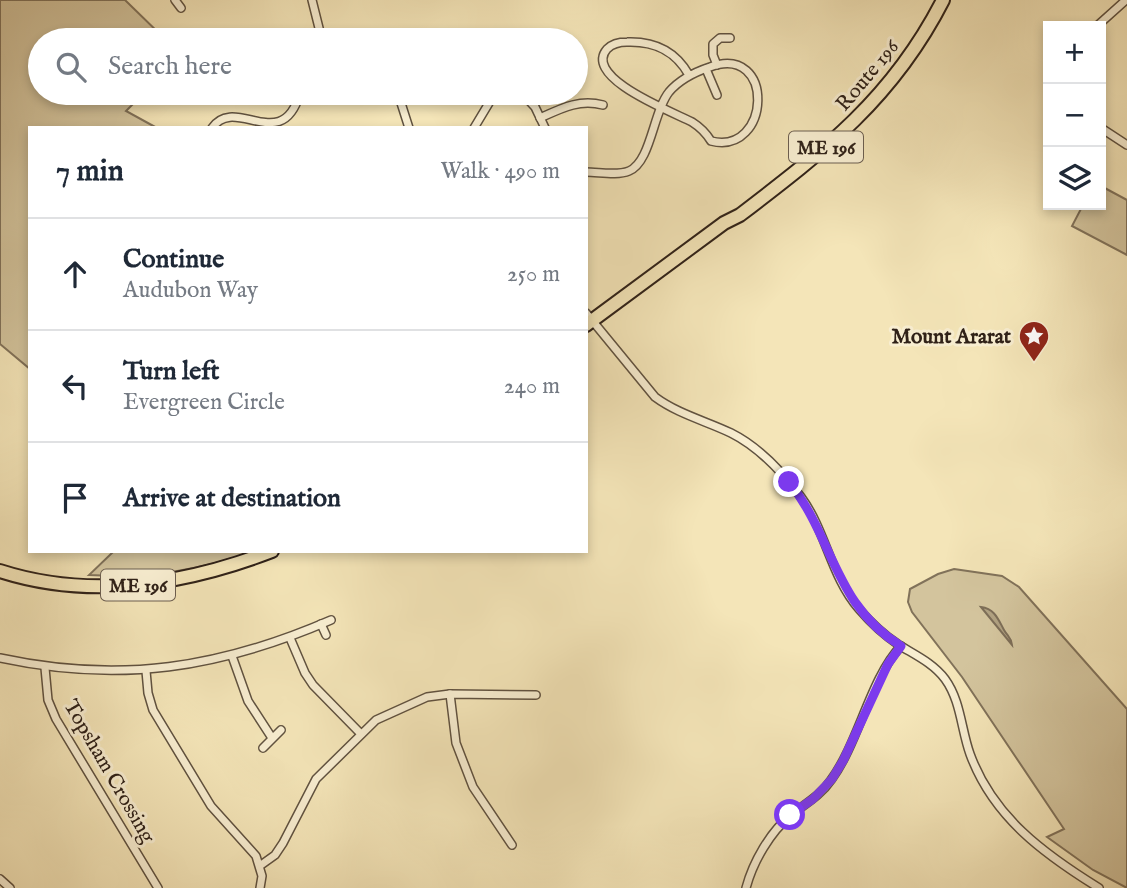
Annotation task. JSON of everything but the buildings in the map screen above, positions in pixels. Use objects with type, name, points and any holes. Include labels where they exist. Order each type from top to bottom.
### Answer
[{"type":"highway","name":"Route 196","points":[[591,321],[728,228],[740,215],[843,133],[873,102],[912,51],[943,0]]},
{"type":"highway","name":"ME 196","points":[[0,571],[66,583],[167,582],[209,573],[266,553]]},
{"type":"street","points":[[175,0],[181,8]]},
{"type":"street","points":[[312,0],[319,28]]},
{"type":"street","points":[[1103,21],[1126,0]]},
{"type":"street","points":[[717,65],[713,44],[720,38],[730,38]]},
{"type":"street","points":[[588,172],[625,173],[634,169],[645,154],[660,106],[669,92],[689,75],[717,65],[738,67],[749,72],[756,80],[758,96],[748,131],[736,140],[724,144],[711,141],[705,131],[694,123],[660,106],[636,95],[613,78],[603,60],[607,49],[617,42],[652,43],[665,48],[689,75]]},
{"type":"street","points":[[706,69],[717,94]]},
{"type":"street","points":[[588,102],[603,105]]},
{"type":"street","points":[[214,126],[218,120],[228,116],[272,124],[286,117],[296,105]]},
{"type":"street","points":[[402,105],[410,126]]},
{"type":"street","points":[[475,126],[488,105]]},
{"type":"street","points":[[531,105],[544,126]]},
{"type":"street","points":[[540,118],[566,105]]},
{"type":"street","points":[[1106,131],[1127,145]]},
{"type":"street","points":[[591,321],[655,397],[666,405],[733,434],[783,475],[803,499],[836,572],[857,607],[882,633],[934,667],[949,685],[956,698],[978,775],[1002,812],[1044,851],[1099,888]]},
{"type":"street","points":[[0,658],[45,668],[146,671],[232,656],[290,638],[331,620]]},
{"type":"street","points":[[321,624],[326,635]]},
{"type":"street","points":[[290,638],[313,685],[361,734]]},
{"type":"street","points":[[746,888],[753,868],[770,839],[790,815],[813,799],[832,779],[888,664],[901,646]]},
{"type":"street","points":[[232,656],[248,701],[272,738]]},
{"type":"street","name":"Topsham Crossing","points":[[45,668],[48,700],[56,719],[158,888]]},
{"type":"street","points":[[146,671],[150,702],[166,732],[211,806],[261,865],[260,888]]},
{"type":"street","points":[[450,694],[456,743],[473,787],[512,845]]},
{"type":"street","points":[[261,865],[275,855],[283,843],[316,779],[376,720],[426,697],[450,694],[536,695]]},
{"type":"street","points":[[262,748],[281,730]]},
{"type":"street","points":[[0,879],[10,888]]},
{"type":"shaded area","points":[[0,0],[125,0],[154,28],[28,28],[28,105],[132,105],[126,111],[153,126],[28,126],[28,367],[0,344]]},
{"type":"shaded area","points":[[1106,189],[1127,200],[1127,255],[1072,226],[1080,210],[1106,210]]},
{"type":"shaded area","points":[[112,553],[249,553],[173,572],[89,575]]},
{"type":"shaded area","points":[[954,569],[1002,576],[1019,587],[1127,709],[1127,888],[1093,870],[1047,837],[1064,829],[962,677],[912,612],[908,602],[910,589]]},
{"type":"shaded area","points":[[981,607],[996,615],[1012,645]]},
{"type":"place","name":"Mount Ararat","points":[[1034,363]]},
{"type":"route","points":[[789,482],[803,499],[815,521],[836,572],[857,607],[882,633],[901,646],[888,664],[832,779],[813,799],[790,815]]}]
